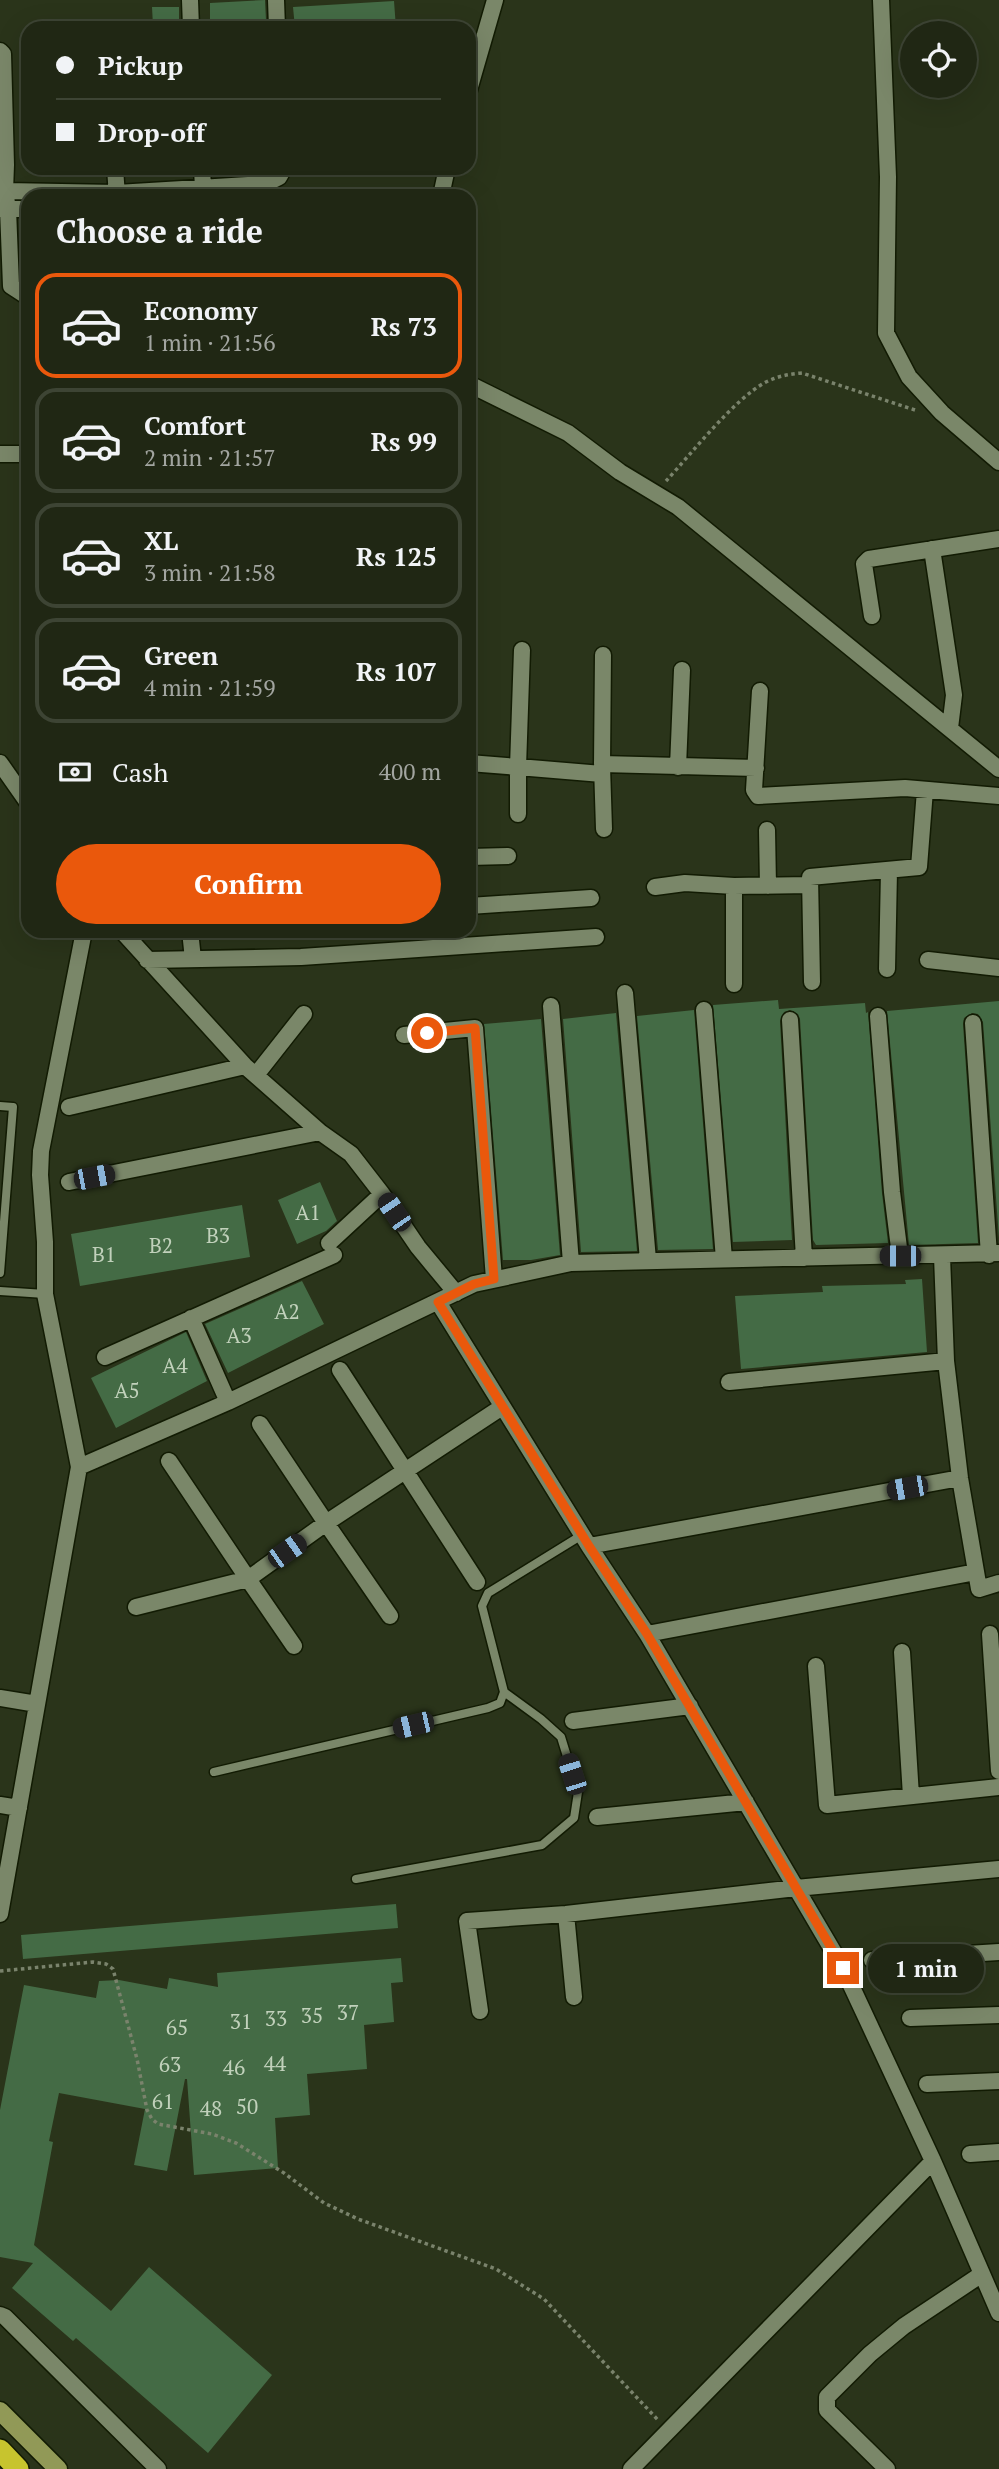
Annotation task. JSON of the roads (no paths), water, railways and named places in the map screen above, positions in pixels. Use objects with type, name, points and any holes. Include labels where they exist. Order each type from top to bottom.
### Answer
[{"type":"highway","points":[[0,2449],[18,2469]]},
{"type":"street","points":[[190,0],[191,21]]},
{"type":"street","points":[[276,0],[278,21]]},
{"type":"street","points":[[476,66],[495,0]]},
{"type":"street","points":[[881,0],[888,177],[886,333],[909,377],[939,410],[999,462]]},
{"type":"street","points":[[0,51],[6,286]]},
{"type":"street","points":[[202,175],[203,188]]},
{"type":"street","points":[[189,189],[265,184],[280,175]]},
{"type":"street","points":[[5,191],[21,191]]},
{"type":"street","points":[[476,387],[568,433],[620,472],[678,507],[999,769]]},
{"type":"street","points":[[0,454],[21,454]]},
{"type":"street","points":[[872,616],[864,564],[866,561],[999,539]]},
{"type":"street","points":[[932,550],[954,695],[950,728]]},
{"type":"street","points":[[518,814],[522,650]]},
{"type":"street","points":[[603,655],[604,829]]},
{"type":"street","points":[[678,767],[682,670]]},
{"type":"street","points":[[760,691],[754,790],[758,796],[905,788],[999,796]]},
{"type":"street","points":[[0,764],[21,793]]},
{"type":"street","points":[[476,764],[602,769],[756,768]]},
{"type":"street","points":[[812,982],[810,877],[916,869],[921,864],[925,790]]},
{"type":"street","points":[[767,830],[768,886]]},
{"type":"street","points":[[476,857],[508,856]]},
{"type":"street","points":[[887,969],[889,871]]},
{"type":"street","points":[[655,887],[685,883],[734,886],[810,885]]},
{"type":"street","points":[[734,886],[734,984]]},
{"type":"street","points":[[476,906],[592,898]]},
{"type":"street","points":[[148,960],[301,957],[596,937]]},
{"type":"street","points":[[0,1914],[79,1467],[45,1294],[46,1242],[40,1175],[41,1152],[83,938]]},
{"type":"street","points":[[128,938],[250,1070],[320,1132],[351,1154],[418,1247],[456,1293]]},
{"type":"street","points":[[191,938],[193,959]]},
{"type":"street","points":[[928,960],[999,968]]},
{"type":"street","points":[[625,993],[648,1260]]},
{"type":"street","points":[[551,1006],[572,1263]]},
{"type":"street","points":[[704,1010],[724,1259]]},
{"type":"street","points":[[69,1107],[250,1070],[304,1014]]},
{"type":"street","points":[[878,1016],[892,1192],[900,1256]]},
{"type":"street","points":[[790,1020],[804,1258]]},
{"type":"street","points":[[79,1467],[228,1402],[474,1284],[494,1279],[572,1263],[994,1254],[972,1023]]},
{"type":"street","points":[[404,1035],[475,1028],[494,1279]]},
{"type":"street","points":[[69,1182],[320,1132]]},
{"type":"street","points":[[106,1357],[332,1249],[382,1194]]},
{"type":"street","points":[[942,1256],[946,1361],[960,1478],[979,1589],[999,1583]]},
{"type":"street","points":[[438,1302],[585,1540],[647,1634],[843,1968],[933,2161],[999,2313]]},
{"type":"street","points":[[191,1318],[228,1402]]},
{"type":"street","points":[[729,1382],[946,1361]]},
{"type":"street","points":[[340,1370],[477,1582]]},
{"type":"street","points":[[136,1607],[248,1579],[502,1407]]},
{"type":"street","points":[[260,1424],[390,1616]]},
{"type":"street","points":[[169,1461],[294,1646]]},
{"type":"street","points":[[585,1540],[960,1478]]},
{"type":"street","points":[[647,1634],[976,1572]]},
{"type":"street","points":[[990,1634],[999,1771]]},
{"type":"street","points":[[902,1652],[911,1796]]},
{"type":"street","points":[[816,1666],[827,1805],[999,1787]]},
{"type":"street","points":[[0,1698],[37,1704]]},
{"type":"street","points":[[573,1721],[690,1706]]},
{"type":"street","points":[[597,1817],[746,1802]]},
{"type":"street","points":[[0,1805],[19,1808]]},
{"type":"street","points":[[480,2011],[467,1921],[566,1914],[999,1869]]},
{"type":"street","points":[[566,1914],[574,1997]]},
{"type":"street","points":[[872,1960],[999,1952]]},
{"type":"street","points":[[910,2018],[999,2015]]},
{"type":"street","points":[[927,2084],[999,2081]]},
{"type":"street","points":[[970,2154],[999,2152]]},
{"type":"street","points":[[631,2469],[933,2161]]},
{"type":"street","points":[[887,2469],[827,2410],[827,2397],[870,2354],[904,2326],[982,2274]]},
{"type":"street","points":[[0,2315],[158,2469]]},
{"type":"street","points":[[0,2411],[58,2469]]},
{"type":"lane","points":[[0,1106],[13,1107],[0,1273]]},
{"type":"lane","points":[[0,1291],[45,1294]]},
{"type":"lane","points":[[214,1772],[500,1703],[504,1692],[482,1606],[484,1599],[488,1593],[585,1540]]},
{"type":"lane","points":[[356,1879],[542,1845],[574,1818],[578,1792],[561,1737],[504,1692]]}]
